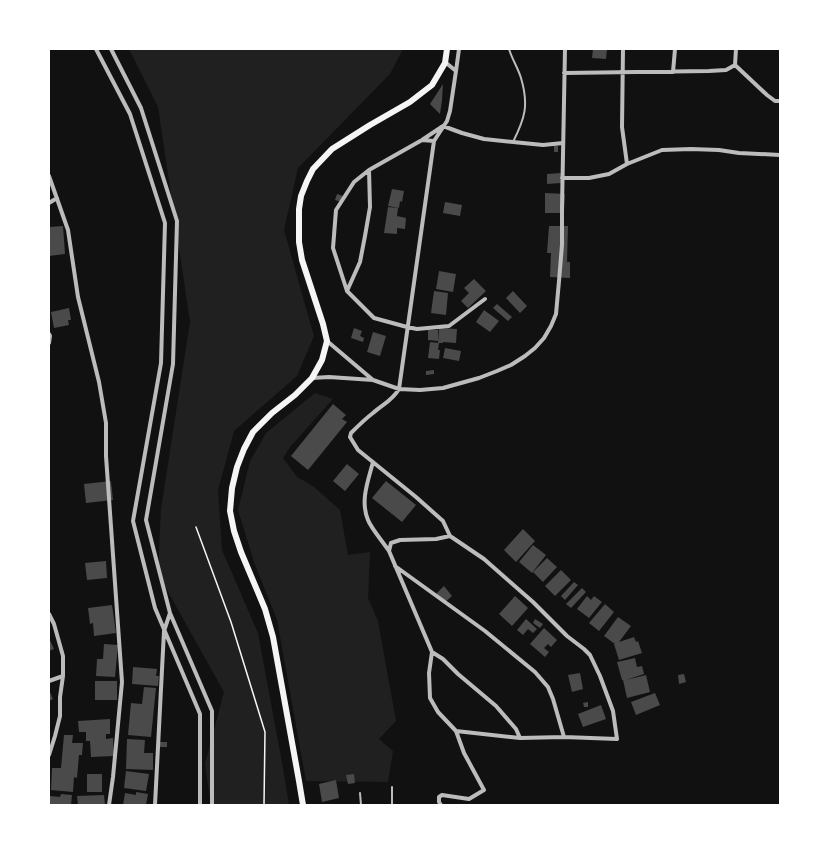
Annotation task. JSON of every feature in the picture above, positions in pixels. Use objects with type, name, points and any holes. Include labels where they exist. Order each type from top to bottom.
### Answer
[{"type":"main road","points":[[303,805],[274,637],[265,609],[241,552],[234,531],[230,511],[232,488],[237,467],[253,432],[312,378],[322,360],[327,342],[323,324],[302,260],[299,242],[299,209],[301,196],[313,169],[332,149],[410,102],[432,85],[445,62],[447,49]]},
{"type":"street","points":[[96,49],[130,114],[165,224],[161,364],[133,521],[155,608],[200,714],[200,805]]},
{"type":"street","points":[[111,49],[141,108],[177,221],[173,364],[146,520],[170,614],[212,711],[212,805]]},
{"type":"street","points":[[456,731],[520,738],[564,737],[617,739],[613,711],[602,681],[590,655],[567,636],[533,602],[484,559],[450,536],[443,521],[358,450],[350,437],[351,433],[395,396],[399,389],[434,141],[447,121],[450,111],[459,49]]},
{"type":"street","points":[[312,378],[329,377],[373,380],[399,389],[420,390],[443,388],[485,376],[510,365],[535,348],[544,338],[556,314],[560,281],[562,245],[565,49]]},
{"type":"street","points":[[623,49],[622,127],[627,164]]},
{"type":"street","points":[[673,72],[675,49]]},
{"type":"street","points":[[735,65],[736,49]]},
{"type":"street","points":[[445,62],[456,71]]},
{"type":"street","points":[[564,73],[726,70],[735,65]]},
{"type":"street","points":[[735,65],[767,95],[775,101],[780,101]]},
{"type":"street","points":[[447,121],[451,129]]},
{"type":"street","points":[[443,126],[484,139],[543,145],[563,143]]},
{"type":"street","points":[[443,126],[422,140],[369,170],[354,182],[336,210],[333,248],[347,291],[374,318],[417,329],[449,326],[485,299]]},
{"type":"street","points":[[422,140],[434,141]]},
{"type":"street","points":[[562,178],[589,178],[609,174],[627,164],[662,150],[720,150],[760,155],[780,155]]},
{"type":"street","points":[[347,291],[360,262],[365,236],[370,207],[369,170]]},
{"type":"street","points":[[49,176],[68,230],[78,297],[99,382],[106,423],[106,464],[122,682],[109,805]]},
{"type":"street","points":[[49,203],[57,198]]},
{"type":"street","points":[[49,334],[49,343]]},
{"type":"street","points":[[327,342],[373,380]]},
{"type":"street","points":[[360,380],[367,375]]},
{"type":"street","points":[[373,462],[364,497],[368,521],[388,551],[432,652],[429,673],[430,698],[438,712],[456,731],[464,753],[484,790],[469,799],[442,795],[439,797],[439,802],[441,805]]},
{"type":"street","points":[[388,551],[391,543],[400,540],[436,539],[450,536]]},
{"type":"street","points":[[394,565],[485,631],[535,672],[548,686],[564,737]]},
{"type":"street","points":[[49,614],[54,624],[63,656],[60,716],[49,755]]},
{"type":"street","points":[[155,805],[164,631],[170,614]]},
{"type":"street","points":[[432,652],[443,659],[458,674],[496,706],[516,729],[520,738]]},
{"type":"street","points":[[49,681],[63,676]]},
{"type":"lane","points":[[509,49],[521,77],[526,101],[525,112],[521,125],[513,142]]},
{"type":"lane","points":[[392,787],[392,805]]},
{"type":"lane","points":[[360,793],[361,805]]},
{"type":"path","points":[[196,527],[231,622],[265,732],[264,805]]},
{"type":"shaded area","points":[[129,49],[403,49],[390,74],[298,168],[284,230],[314,336],[297,376],[234,431],[218,490],[222,550],[258,633],[289,805],[211,805],[205,764],[224,692],[158,574],[161,509],[190,322],[158,107]]},
{"type":"shaded area","points":[[315,393],[333,399],[291,446],[283,458],[297,477],[313,486],[340,510],[348,555],[370,552],[368,598],[378,621],[396,721],[379,739],[393,751],[388,782],[306,781],[277,620],[254,562],[238,510],[250,461],[266,433]]},
{"type":"building","points":[[593,49],[607,49],[606,59],[592,58]]},
{"type":"building","points":[[443,84],[442,100],[440,114],[430,104]]},
{"type":"building","points":[[554,146],[558,146],[558,152],[554,152]]},
{"type":"building","points":[[561,173],[561,183],[547,184],[547,174]]},
{"type":"building","points":[[392,189],[404,191],[399,208],[388,206]]},
{"type":"building","points":[[545,193],[565,194],[564,213],[545,213]]},
{"type":"building","points":[[337,194],[343,196],[341,202],[335,200]]},
{"type":"building","points":[[445,202],[462,205],[460,216],[443,213]]},
{"type":"building","points":[[388,207],[398,208],[397,216],[406,218],[405,229],[397,228],[397,234],[384,233]]},
{"type":"building","points":[[63,226],[65,254],[49,256],[49,227]]},
{"type":"building","points":[[549,226],[568,226],[567,262],[570,262],[570,278],[550,277],[551,253],[547,253]]},
{"type":"building","points":[[439,271],[456,274],[453,292],[436,289]]},
{"type":"building","points":[[474,279],[486,291],[468,308],[461,301],[469,293],[464,288]]},
{"type":"building","points":[[434,291],[448,293],[446,315],[431,313]]},
{"type":"building","points":[[513,291],[527,306],[520,313],[506,298]]},
{"type":"building","points":[[497,304],[512,317],[508,321],[493,308]]},
{"type":"building","points":[[69,308],[71,320],[68,320],[69,325],[54,328],[51,312]]},
{"type":"building","points":[[484,310],[499,321],[490,332],[476,322]]},
{"type":"building","points":[[354,328],[362,331],[360,336],[364,338],[363,342],[351,338]]},
{"type":"building","points":[[439,328],[457,329],[456,343],[438,343]]},
{"type":"building","points":[[428,330],[438,330],[438,341],[428,340]]},
{"type":"building","points":[[373,332],[386,336],[380,356],[367,352]]},
{"type":"building","points":[[430,342],[439,343],[439,359],[428,358]]},
{"type":"building","points":[[445,348],[461,351],[459,361],[443,358]]},
{"type":"building","points":[[434,370],[434,374],[426,375],[426,371]]},
{"type":"building","points":[[333,404],[346,415],[342,419],[347,422],[308,470],[291,456]]},
{"type":"building","points":[[347,464],[359,474],[345,491],[333,481]]},
{"type":"building","points":[[111,481],[113,500],[86,503],[84,484]]},
{"type":"building","points":[[386,481],[416,505],[402,522],[372,498]]},
{"type":"building","points":[[523,529],[535,541],[516,562],[504,550]]},
{"type":"building","points":[[533,545],[546,555],[532,573],[519,562]]},
{"type":"building","points":[[547,558],[557,567],[543,582],[533,572]]},
{"type":"building","points":[[106,561],[107,578],[87,580],[85,563]]},
{"type":"building","points":[[561,570],[571,580],[555,596],[545,586]]},
{"type":"building","points":[[574,582],[578,585],[565,600],[561,596]]},
{"type":"building","points":[[444,586],[452,596],[444,603],[436,594]]},
{"type":"building","points":[[582,588],[586,592],[571,608],[566,604]]},
{"type":"building","points":[[515,596],[528,608],[512,626],[499,614]]},
{"type":"building","points":[[587,596],[591,600],[594,596],[602,602],[589,618],[577,609]]},
{"type":"building","points":[[605,604],[614,612],[599,631],[589,623]]},
{"type":"building","points":[[112,605],[116,633],[94,636],[93,623],[90,624],[88,608]]},
{"type":"building","points":[[618,617],[631,626],[619,642],[634,637],[636,642],[638,641],[642,653],[619,660],[615,644],[604,636]]},
{"type":"building","points":[[526,619],[537,629],[533,633],[528,629],[523,635],[517,630]]},
{"type":"building","points":[[535,619],[543,624],[540,628],[533,623]]},
{"type":"building","points":[[544,628],[557,640],[551,647],[548,644],[544,648],[549,652],[545,657],[530,644]]},
{"type":"building","points":[[49,638],[54,649],[49,651]]},
{"type":"building","points":[[104,644],[118,645],[115,677],[96,676],[97,659],[103,659]]},
{"type":"building","points":[[635,658],[637,667],[642,666],[644,674],[626,680],[646,675],[650,692],[627,698],[617,662]]},
{"type":"building","points":[[133,667],[157,669],[156,676],[159,676],[158,686],[132,684]]},
{"type":"building","points":[[580,673],[583,689],[572,692],[568,675]]},
{"type":"building","points":[[684,674],[686,682],[679,684],[678,675]]},
{"type":"building","points":[[95,681],[117,681],[117,700],[95,700]]},
{"type":"building","points":[[144,687],[156,688],[151,737],[128,735],[131,703],[142,704]]},
{"type":"building","points":[[49,690],[53,699],[49,701]]},
{"type":"building","points":[[655,693],[660,705],[636,715],[631,702]]},
{"type":"building","points":[[588,702],[588,707],[584,707],[583,703]]},
{"type":"building","points":[[601,705],[606,719],[583,727],[578,714]]},
{"type":"building","points":[[110,719],[110,734],[106,734],[106,739],[113,738],[114,756],[91,757],[90,741],[86,741],[86,732],[79,732],[78,721]]},
{"type":"building","points":[[64,735],[73,735],[72,743],[83,743],[82,755],[79,755],[77,778],[74,777],[73,792],[51,790],[52,768],[61,768]]},
{"type":"building","points":[[127,739],[145,740],[144,753],[153,753],[153,770],[126,769]]},
{"type":"building","points":[[159,742],[167,742],[167,747],[159,747]]},
{"type":"building","points":[[126,771],[149,774],[146,791],[124,788]]},
{"type":"building","points":[[87,774],[102,774],[102,792],[87,792]]},
{"type":"building","points":[[354,774],[355,783],[348,784],[346,775]]},
{"type":"building","points":[[336,780],[339,798],[322,802],[319,784]]},
{"type":"building","points":[[136,792],[148,794],[146,805],[123,805],[125,793],[136,795]]},
{"type":"building","points":[[61,794],[72,795],[71,805],[49,805],[50,796],[60,797]]},
{"type":"building","points":[[104,795],[105,805],[78,805],[77,796]]}]
